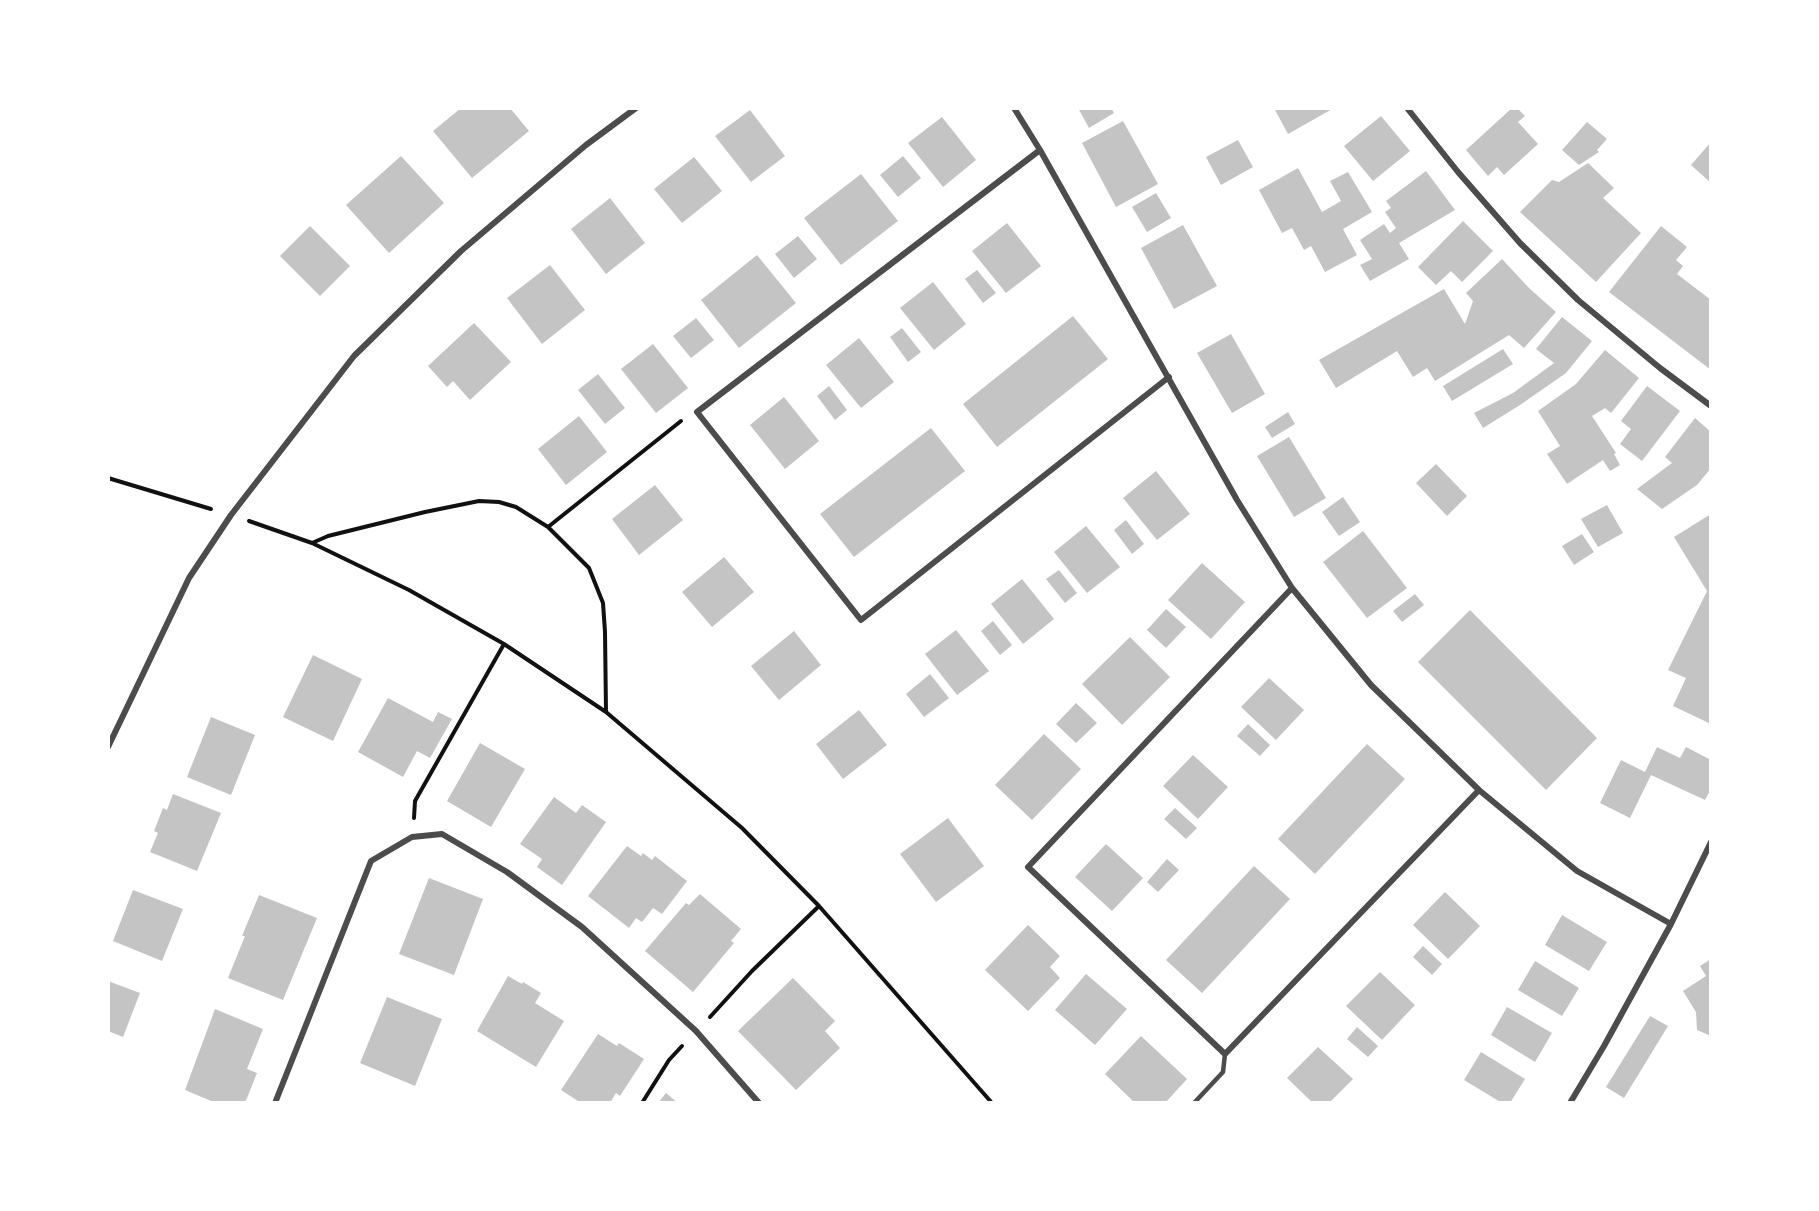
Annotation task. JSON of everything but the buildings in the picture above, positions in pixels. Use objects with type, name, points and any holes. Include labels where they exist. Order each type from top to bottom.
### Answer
[{"type":"street","points":[[108,747],[189,578],[231,515],[354,356],[460,251],[586,145],[636,108]]},
{"type":"street","points":[[1014,108],[1040,150],[1237,500],[1292,588],[1371,685],[1479,790],[1576,871],[1671,924]]},
{"type":"street","points":[[1407,108],[1458,172],[1520,243],[1578,300],[1660,368],[1711,405]]},
{"type":"street","points":[[1040,150],[697,412],[861,620],[1169,377]]},
{"type":"street","points":[[1292,588],[1028,867],[1225,1054],[1479,790]]},
{"type":"street","points":[[275,1103],[371,861],[412,837],[442,834],[507,872],[582,927],[696,1031],[759,1103]]},
{"type":"street","points":[[1570,1103],[1671,924],[1711,842]]},
{"type":"lane","points":[[1194,1103],[1223,1072],[1225,1054]]},
{"type":"path","points":[[548,527],[683,419],[697,412]]},
{"type":"path","points":[[108,478],[231,515],[312,543],[409,590],[504,644],[606,712],[742,828],[819,906],[992,1103]]},
{"type":"path","points":[[312,543],[328,536],[479,501],[499,502],[516,507],[548,527],[589,568],[603,603],[606,712]]},
{"type":"path","points":[[412,837],[415,801],[504,644]]},
{"type":"path","points":[[642,1103],[669,1060],[752,971],[819,906]]}]
